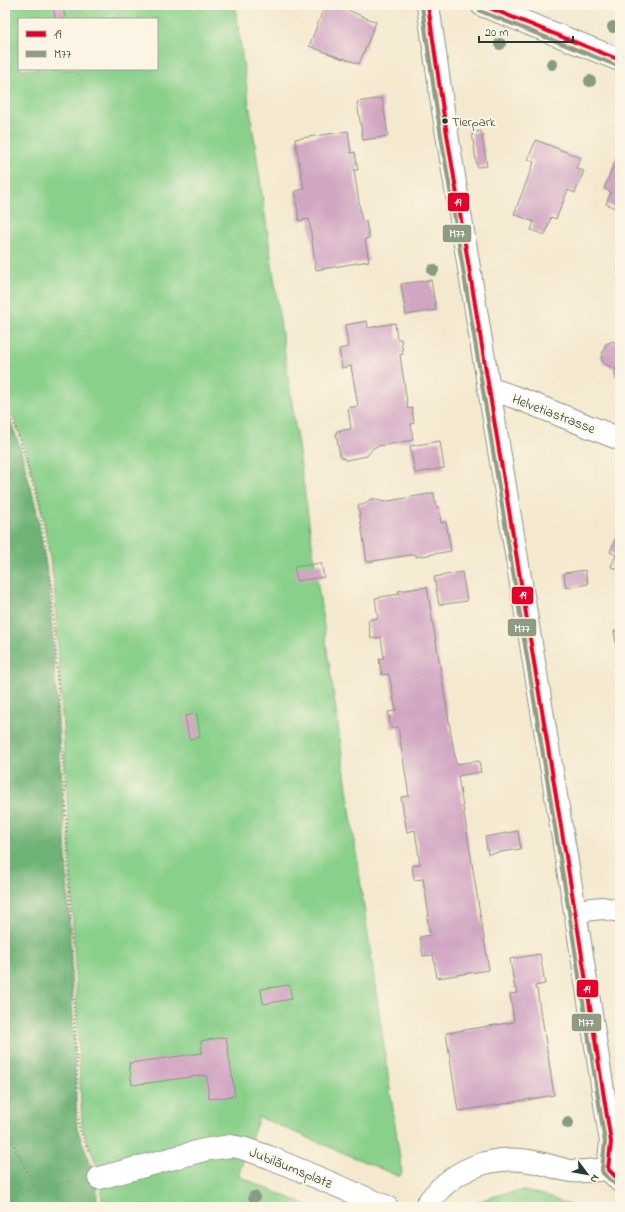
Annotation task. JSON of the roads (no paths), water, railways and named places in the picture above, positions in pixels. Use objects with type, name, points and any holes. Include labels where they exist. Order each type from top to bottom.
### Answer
[{"type":"street","points":[[425,1207],[438,1191],[456,1175],[486,1162],[507,1159],[535,1162],[570,1171],[614,1175],[611,1142],[575,911],[445,118],[428,5]]},
{"type":"street","points":[[482,5],[620,60]]},
{"type":"street","name":"Helvetiastrasse","points":[[489,388],[620,438]]},
{"type":"street","points":[[575,911],[602,908],[620,911]]},
{"type":"street","name":"Jubiläumsplatz","points":[[99,1178],[204,1150],[231,1146],[269,1157],[387,1207]]},
{"type":"place","name":"Tierpark","points":[[445,121]]}]
